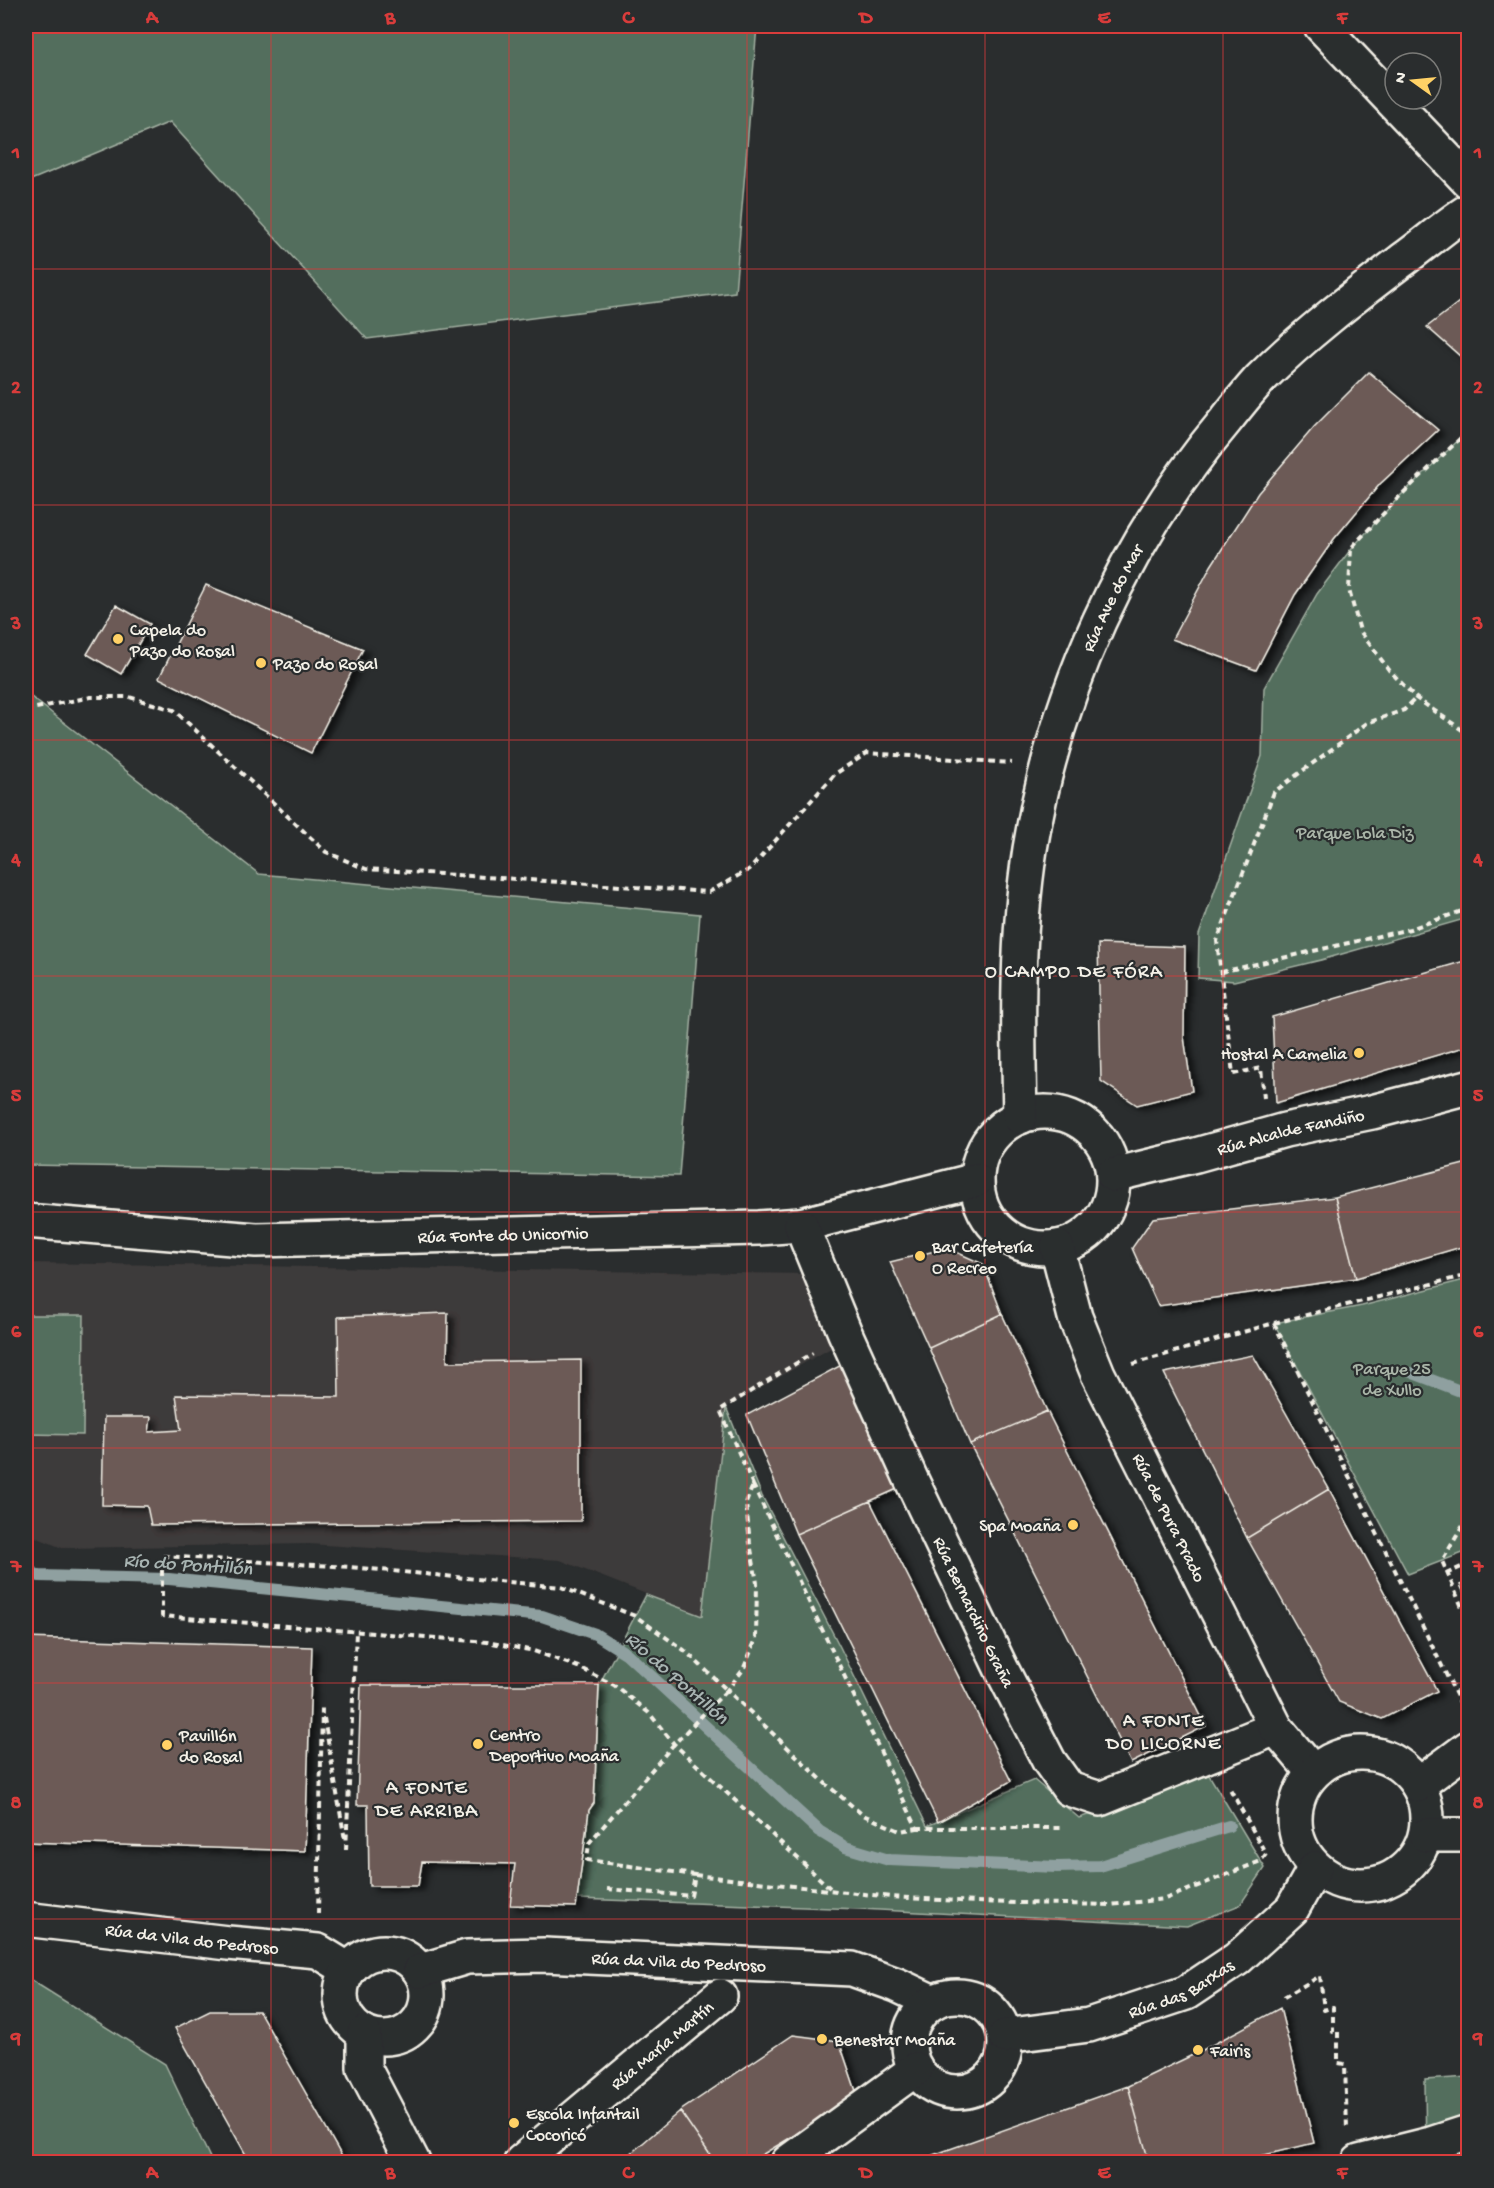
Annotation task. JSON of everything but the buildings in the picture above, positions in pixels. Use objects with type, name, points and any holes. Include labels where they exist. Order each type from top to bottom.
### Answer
[{"type":"street","points":[[1321,26],[1468,181]]},
{"type":"street","name":"Rúa Ave do Mar","points":[[1020,1116],[1018,953],[1030,848],[1048,765],[1070,693],[1098,622],[1131,556],[1164,501],[1207,442],[1258,381],[1307,335],[1361,291],[1468,211]]},
{"type":"street","name":"Rúa Alcalde Fandiño","points":[[1113,1175],[1468,1087]]},
{"type":"street","points":[[1041,1112],[1062,1114],[1081,1122],[1097,1136],[1108,1154],[1113,1175],[1112,1195],[1104,1214],[1093,1230],[1076,1241],[1057,1247],[1037,1248],[1018,1244],[1001,1233],[988,1218],[979,1200],[976,1180],[980,1160],[989,1141],[1002,1127],[1020,1116],[1041,1112]]},
{"type":"street","name":"Rúa Fonte do Unicornio","points":[[26,1221],[256,1239],[759,1228],[801,1225],[976,1180]]},
{"type":"street","name":"Rúa Bernardiño Graña","points":[[801,1225],[845,1333],[910,1479],[1001,1668],[1049,1761],[1069,1789],[1100,1799],[1276,1728]]},
{"type":"street","name":"Rúa de Pura Prado","points":[[1057,1247],[1076,1317],[1098,1374],[1276,1728],[1313,1772]]},
{"type":"street","points":[[1418,1785],[1468,1748]]},
{"type":"street","points":[[1357,1752],[1381,1755],[1402,1767],[1418,1785],[1425,1800],[1428,1818],[1426,1835],[1417,1856],[1401,1873],[1380,1883],[1357,1886],[1334,1881],[1315,1868],[1302,1851],[1295,1820],[1295,1810],[1301,1790],[1313,1772],[1333,1759],[1357,1752]]},
{"type":"street","points":[[1426,1835],[1468,1835]]},
{"type":"street","name":"Rúa das Barxas","points":[[1005,2036],[1089,2025],[1186,1992],[1237,1959],[1292,1909],[1315,1868]]},
{"type":"street","name":"Rúa da Vila do Pedroso","points":[[33,1920],[318,1951],[349,1970]]},
{"type":"street","points":[[385,1952],[398,1954],[420,1971],[426,1983],[427,1997],[424,2011],[417,2023],[407,2032],[393,2038],[378,2038],[352,2025],[344,2012],[340,1998],[342,1983],[349,1970],[359,1960],[371,1954],[385,1952]]},
{"type":"street","name":"Rúa da Vila do Pedroso","points":[[420,1971],[467,1957],[544,1955],[852,1969],[897,1985],[933,2002]]},
{"type":"street","name":"Rúa María Martín","points":[[521,2163],[720,1996]]},
{"type":"street","points":[[948,1996],[963,1996],[978,2000],[990,2009],[1000,2022],[1005,2036],[1005,2051],[1000,2065],[992,2077],[974,2089],[952,2093],[938,2089],[925,2081],[910,2055],[909,2040],[917,2018],[933,2002],[948,1996]]},
{"type":"street","points":[[364,2033],[364,2068],[413,2163]]},
{"type":"street","points":[[788,2163],[916,2069]]},
{"type":"street","points":[[1359,2163],[1468,2132]]},
{"type":"path","points":[[1468,431],[1400,496],[1351,549],[1349,590],[1360,631],[1389,670],[1416,698],[1468,735]]},
{"type":"path","points":[[26,710],[91,697],[129,696],[174,710],[326,852],[366,869],[709,892],[750,869],[835,774],[867,753],[1048,765]]},
{"type":"path","points":[[1269,1135],[1261,1068],[1233,1074],[1217,941],[1274,792],[1367,723],[1404,710],[1416,698]]},
{"type":"path","points":[[1221,972],[1410,929],[1468,909]]},
{"type":"path","points":[[1098,1374],[1274,1323],[1468,1275]]},
{"type":"path","points":[[1274,1323],[1468,1719]]},
{"type":"path","points":[[845,1333],[720,1410],[753,1485],[917,1828]]},
{"type":"path","points":[[753,1485],[746,1503],[757,1583],[756,1639],[743,1670],[722,1696],[674,1744],[589,1843],[588,1860],[695,1875],[891,1897],[975,1902],[1110,1905],[1165,1899],[1261,1862],[1266,1854],[1224,1779]]},
{"type":"path","points":[[1468,1517],[1442,1561],[1468,1621]]},
{"type":"path","points":[[831,1889],[674,1744],[649,1713],[614,1685],[578,1667],[534,1651],[487,1642],[162,1616],[162,1556],[350,1567],[561,1587],[635,1616],[684,1650],[826,1784],[863,1815],[900,1831],[917,1828],[1068,1828]]},
{"type":"path","points":[[1446,1574],[1468,1564]]},
{"type":"path","points":[[318,1951],[322,1708],[346,1850],[356,1632]]},
{"type":"path","points":[[607,1888],[691,1896],[695,1875]]},
{"type":"path","points":[[1284,1997],[1320,1976],[1324,2010],[1333,2007],[1333,2032],[1338,2032],[1338,2063],[1345,2064],[1348,2132]]},
{"type":"shaded area","points":[[26,1263],[808,1274],[840,1343],[726,1407],[702,1616],[560,1560],[309,1544],[62,1548],[26,1533]]},
{"type":"green space","points":[[26,26],[757,26],[735,292],[367,339],[170,122],[26,182]]},
{"type":"green space","name":"Parque Lola Diz","points":[[1468,431],[1468,918],[1321,960],[1234,981],[1198,978],[1199,935],[1262,756],[1264,688],[1317,594],[1351,549],[1400,496]]},
{"type":"green space","points":[[26,693],[259,874],[700,914],[679,1176],[26,1165]]},
{"type":"green space","name":"Parque 25 de Xullo","points":[[1468,1279],[1468,1551],[1408,1574],[1274,1323],[1362,1306]]},
{"type":"green space","points":[[26,1315],[84,1315],[83,1435],[26,1434]]},
{"type":"green space","points":[[726,1407],[762,1496],[840,1647],[927,1826],[1034,1780],[1079,1818],[1209,1775],[1265,1868],[1240,1905],[1187,1926],[860,1909],[577,1899],[589,1810],[594,1803],[599,1685],[646,1595],[702,1616]]},
{"type":"green space","points":[[26,1977],[165,2064],[212,2162],[26,2162]]},
{"type":"green space","points":[[1468,2077],[1468,2162],[1426,2162],[1425,2080]]},
{"type":"waterway","points":[[1413,1373],[1468,1394]]},
{"type":"waterway","name":"Río do Pontillón","points":[[26,1569],[39,1576],[169,1579],[542,1616],[595,1634],[627,1654],[819,1831],[845,1847],[889,1860],[1057,1867],[1100,1866],[1229,1826]]},
{"type":"place","name":"Capela do Pazo do Rosal","points":[[118,639]]},
{"type":"place","name":"Pazo do Rosal","points":[[261,663]]},
{"type":"place","name":"Hostal A Camelia","points":[[1359,1053]]},
{"type":"place","name":"Bar Cafetería O Recreo","points":[[920,1256]]},
{"type":"place","name":"Spa Moaña","points":[[1073,1525]]},
{"type":"place","name":"Centro Deportivo Moaña","points":[[478,1744]]},
{"type":"place","name":"Pavillón do Rosal","points":[[167,1745]]},
{"type":"place","name":"Benestar Moaña","points":[[822,2039]]},
{"type":"place","name":"Fairis","points":[[1198,2050]]},
{"type":"place","name":"Escola Infantail Cocoricó","points":[[514,2123]]},
{"type":"district","name":"O CAMPO DE FÓRA","points":[[1074,970]]},
{"type":"district","name":"A FONTE DO LICORNE","points":[[1164,1730]]},
{"type":"district","name":"A FONTE DE ARRIBA","points":[[427,1798]]}]
